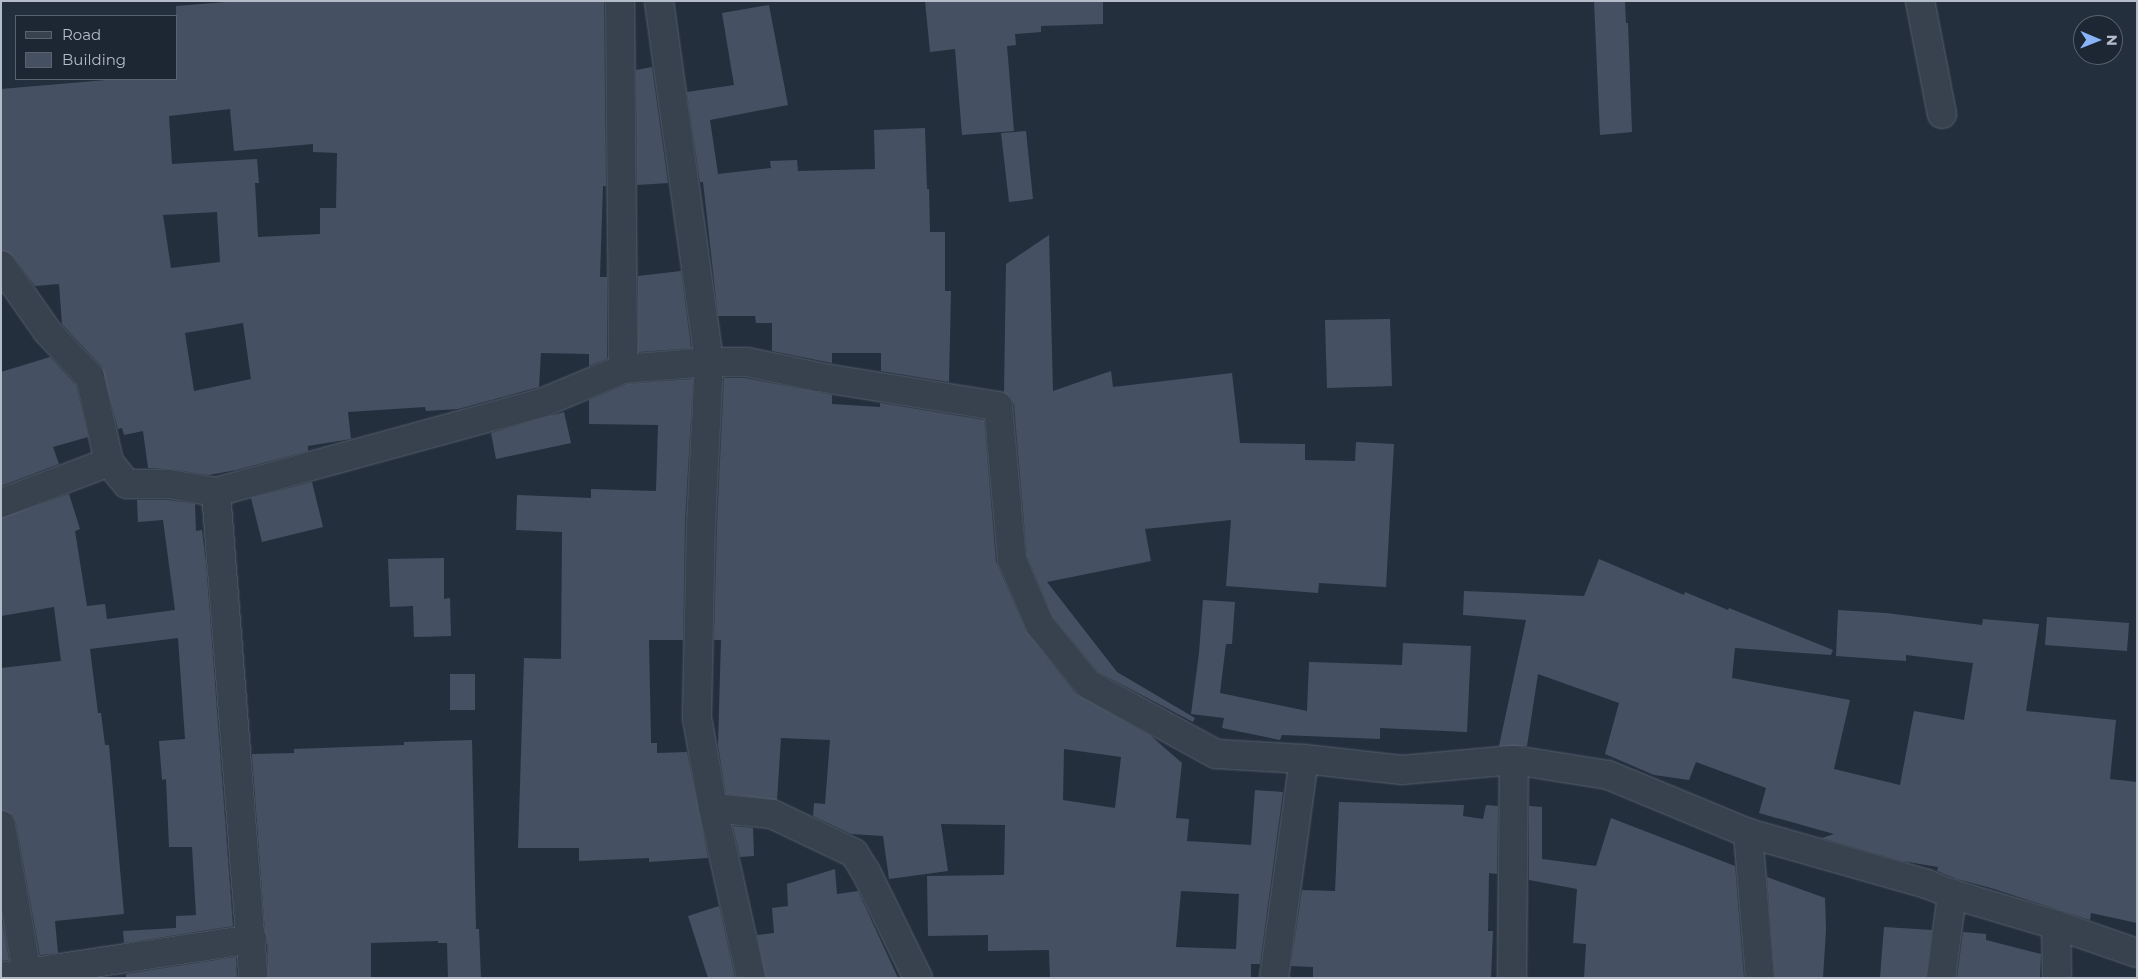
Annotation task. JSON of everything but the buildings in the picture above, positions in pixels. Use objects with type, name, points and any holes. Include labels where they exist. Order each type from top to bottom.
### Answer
[{"type":"street","points":[[620,1],[623,369]]},
{"type":"street","points":[[659,1],[709,362],[701,523],[697,718],[713,808],[751,978]]},
{"type":"street","points":[[1920,1],[1942,114]]},
{"type":"street","points":[[2,263],[7,276],[47,331],[90,377],[109,462],[127,484],[169,484],[216,492],[544,402],[623,369],[709,362],[747,362],[818,378],[998,406],[1012,560],[1040,625],[1088,684],[1216,754],[1304,759],[1402,770],[1514,760],[1608,774],[1748,833],[1926,884],[2137,953]]},
{"type":"street","points":[[1,503],[109,462]]},
{"type":"street","points":[[216,492],[252,939],[253,978]]},
{"type":"street","points":[[1274,978],[1304,759]]},
{"type":"street","points":[[1512,978],[1514,760]]},
{"type":"street","points":[[713,808],[772,814],[854,853],[866,872],[918,978]]},
{"type":"street","points":[[1,825],[19,976],[252,939]]},
{"type":"street","points":[[1748,833],[1760,978]]},
{"type":"street","points":[[1941,978],[1952,894]]},
{"type":"street","points":[[2056,925],[2057,978]]}]
